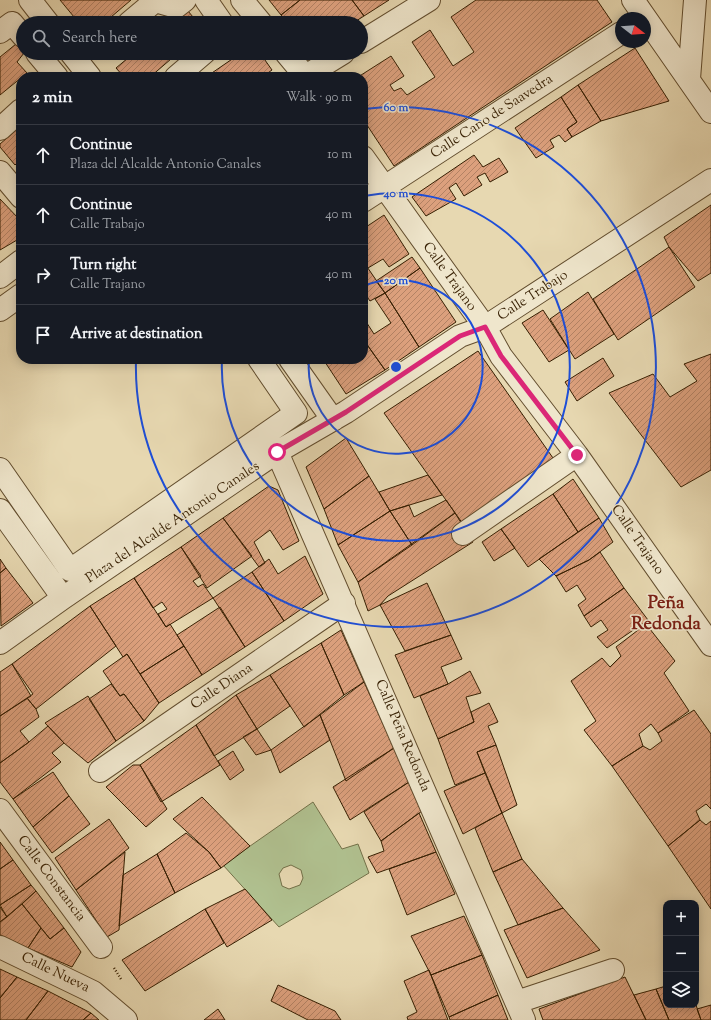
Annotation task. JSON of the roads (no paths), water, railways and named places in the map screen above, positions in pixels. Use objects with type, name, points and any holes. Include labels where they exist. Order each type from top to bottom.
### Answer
[{"type":"street","points":[[30,0],[43,16]]},
{"type":"street","points":[[137,16],[154,1],[176,7],[185,0]]},
{"type":"street","points":[[206,0],[217,16]]},
{"type":"street","points":[[242,0],[255,16]]},
{"type":"street","points":[[368,38],[429,0]]},
{"type":"street","points":[[633,0],[711,112]]},
{"type":"street","points":[[688,79],[694,0]]},
{"type":"street","points":[[0,32],[12,23],[16,28]]},
{"type":"street","name":"Calle Cano de Saavedra","points":[[368,197],[615,37]]},
{"type":"street","points":[[43,60],[53,72]]},
{"type":"street","points":[[182,72],[196,60]]},
{"type":"street","points":[[292,60],[301,72]]},
{"type":"street","points":[[313,72],[332,60]]},
{"type":"street","points":[[0,129],[16,115]]},
{"type":"street","name":"Calle Trajano","points":[[368,164],[485,327],[501,356],[577,455],[711,644]]},
{"type":"street","name":"Calle Trabajo","points":[[333,420],[460,336],[485,327],[711,180]]},
{"type":"street","points":[[0,277],[16,265]]},
{"type":"street","points":[[0,310],[16,299]]},
{"type":"street","name":"Plaza del Alcalde Antonio Canales","points":[[0,469],[70,570],[296,413],[262,364]]},
{"type":"street","points":[[294,364],[333,420]]},
{"type":"street","name":"Plaza del Alcalde Antonio Canales","points":[[0,643],[63,598],[277,452],[333,420]]},
{"type":"street","name":"Calle Peña Redonda","points":[[277,452],[521,1011]]},
{"type":"street","points":[[463,534],[577,455]]},
{"type":"street","points":[[0,510],[63,598]]},
{"type":"street","name":"Calle Diana","points":[[100,771],[344,604]]},
{"type":"street","name":"Calle Constancia","points":[[0,810],[101,947]]},
{"type":"street","name":"Calle Nueva","points":[[0,947],[93,992],[126,1020]]},
{"type":"street","points":[[521,1011],[613,970]]},
{"type":"district","name":"Peña Redonda","points":[[666,614]]}]
